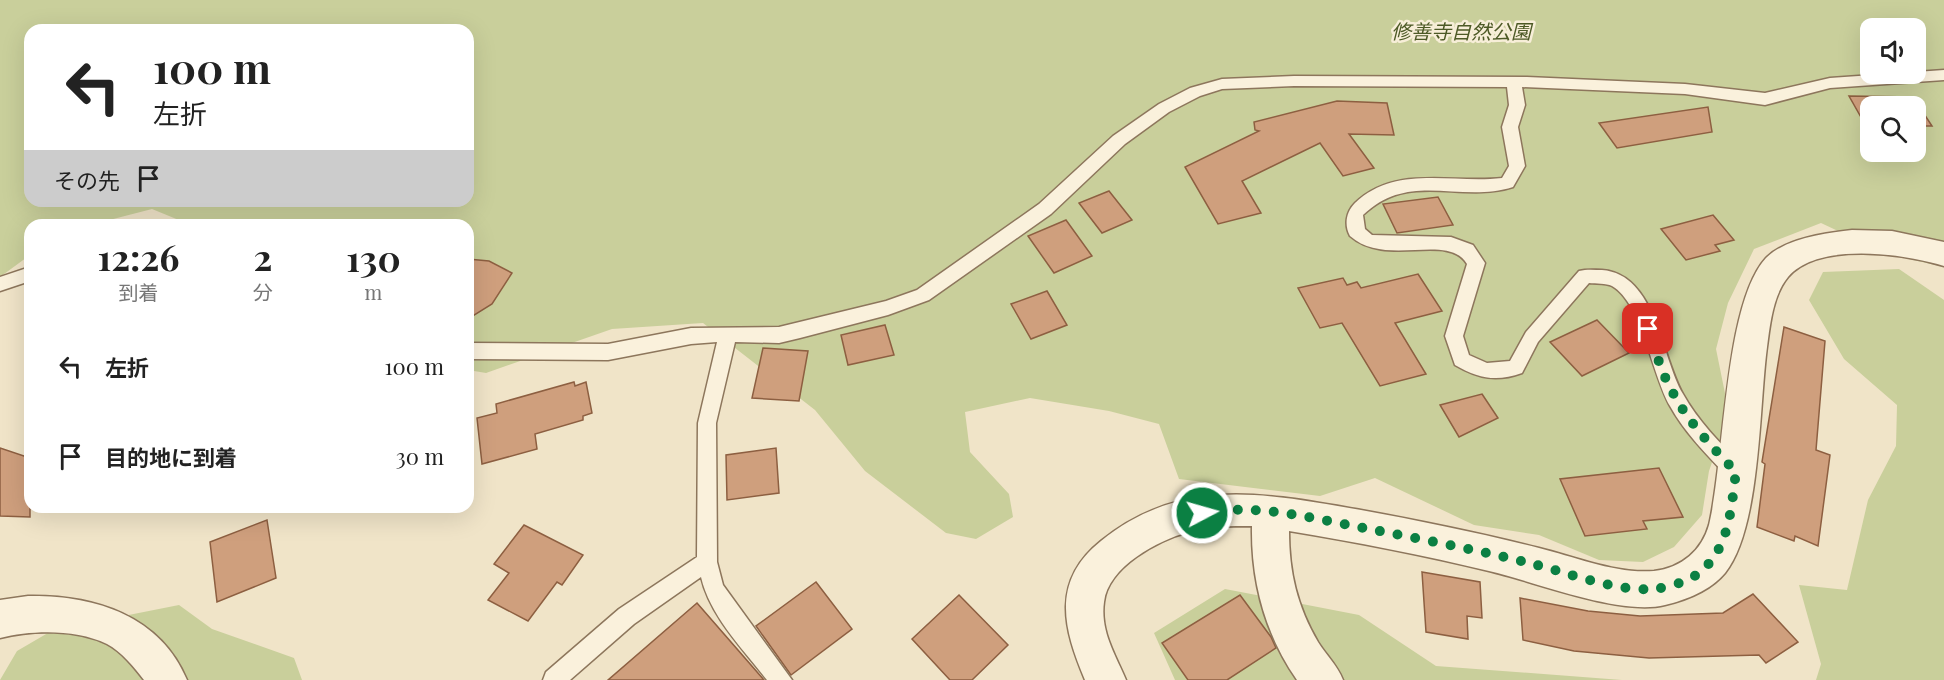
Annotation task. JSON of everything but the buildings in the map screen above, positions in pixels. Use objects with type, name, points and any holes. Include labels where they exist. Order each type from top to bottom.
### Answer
[{"type":"street","points":[[1106,680],[1088,645],[1083,618],[1085,598],[1102,564],[1119,548],[1153,528],[1184,516],[1219,510],[1271,511],[1531,563],[1605,583],[1653,589],[1699,573],[1717,555],[1730,519],[1759,298],[1778,266],[1817,247],[1860,241],[1927,248],[1944,254]]},
{"type":"street","points":[[1271,511],[1271,567],[1277,591],[1302,651],[1323,680]]},
{"type":"street","points":[[0,619],[14,615],[63,614],[120,630],[154,659],[167,680]]},
{"type":"lane","points":[[474,351],[608,352],[691,336],[779,335],[800,332],[888,308],[923,295],[1046,209],[1119,140],[1164,108],[1195,92],[1245,81],[1514,82],[1685,89],[1766,99],[1830,83],[1944,75]]},
{"type":"lane","points":[[1514,82],[1517,105],[1510,128],[1517,166],[1507,183],[1491,187],[1414,182],[1385,189],[1355,213],[1354,221],[1357,230],[1362,237],[1376,244],[1457,243],[1470,251],[1476,263],[1454,336],[1461,360],[1484,372],[1496,373],[1516,366],[1532,337],[1585,276],[1615,278],[1637,298],[1671,389],[1684,412],[1704,438],[1736,472]]},
{"type":"lane","points":[[0,284],[24,276]]},
{"type":"lane","points":[[728,334],[707,423],[707,562],[714,589],[732,617],[781,680]]},
{"type":"lane","points":[[554,680],[611,627],[674,580],[707,562]]},
{"type":"green space","name":"修善寺自然公園","points":[[0,0],[1944,0],[1944,267],[1887,254],[1821,223],[1754,249],[1728,303],[1716,349],[1729,413],[1709,471],[1702,515],[1674,547],[1643,562],[1599,560],[1539,535],[1474,525],[1375,478],[1320,496],[1179,479],[1159,424],[1109,411],[1030,398],[965,412],[970,452],[1009,494],[1013,517],[976,539],[946,533],[865,471],[815,410],[703,323],[612,329],[486,373],[474,371],[474,219],[176,219],[152,209],[113,219],[24,219],[24,259],[0,277]]},
{"type":"green space","points":[[1899,269],[1944,300],[1944,680],[1816,680],[1821,664],[1799,585],[1847,590],[1868,500],[1896,446],[1897,405],[1844,359],[1809,300],[1823,272]]},
{"type":"green space","points":[[1225,589],[1359,615],[1436,666],[1622,680],[1175,680],[1154,633]]},
{"type":"green space","points":[[179,605],[212,629],[294,658],[302,680],[0,680],[17,651],[53,630]]},
{"type":"route","points":[[1202,513],[1219,510],[1271,511],[1398,534],[1531,563],[1605,583],[1653,589],[1675,584],[1699,573],[1717,555],[1730,519],[1736,472],[1704,438],[1684,412],[1671,389],[1648,329]]}]
